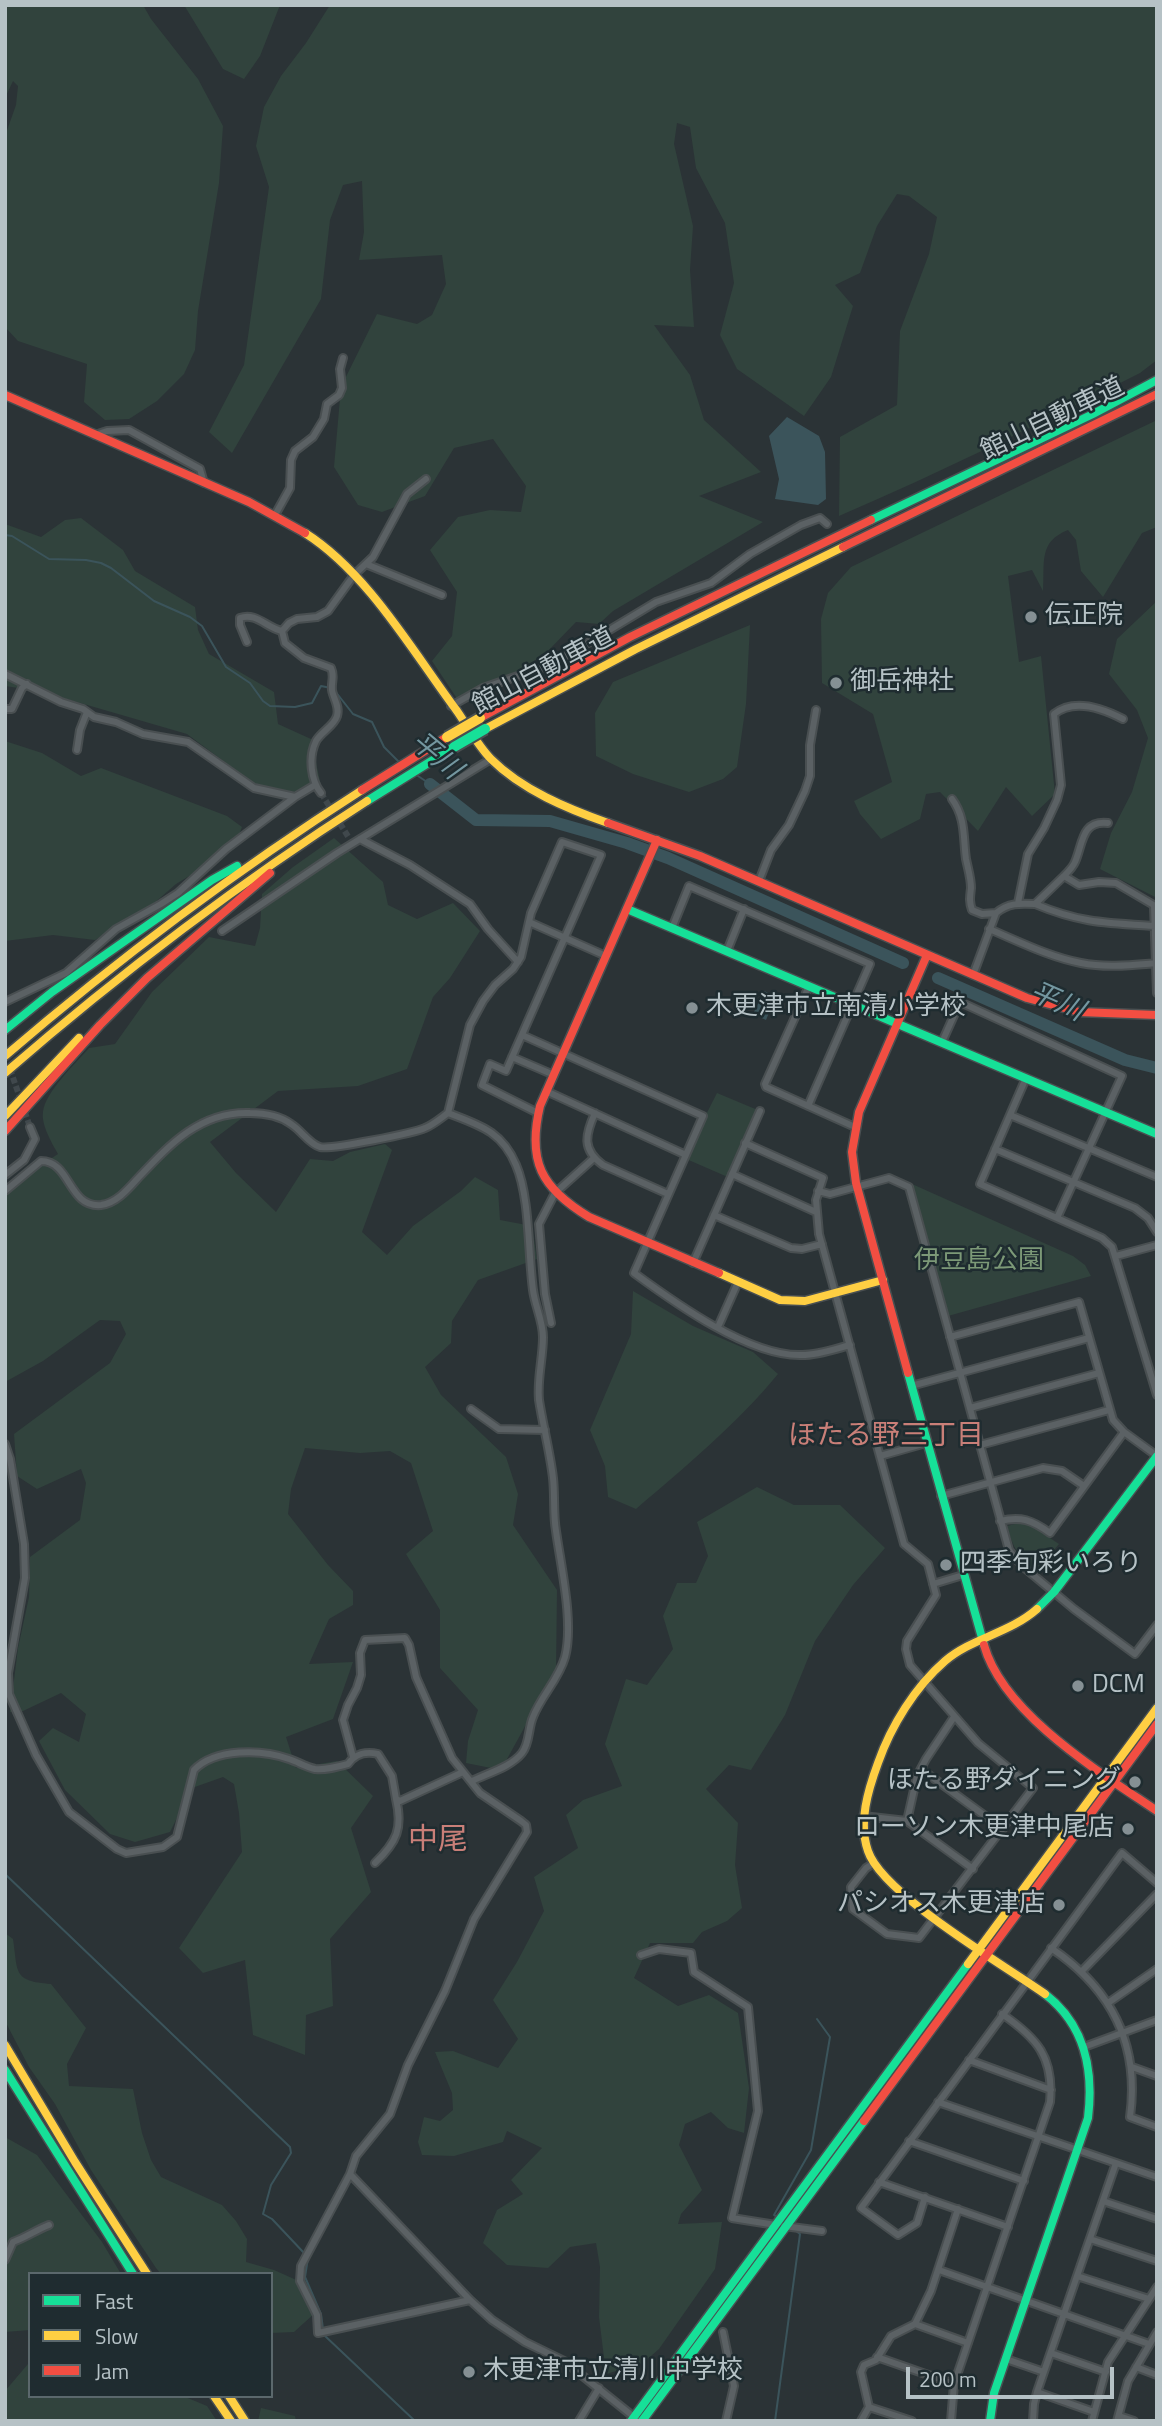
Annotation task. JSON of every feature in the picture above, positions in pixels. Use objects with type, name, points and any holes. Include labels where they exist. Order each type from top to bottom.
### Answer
[{"type":"main road","name":"館山自動車道","points":[[5,1056],[125,957],[238,873],[418,755],[451,742],[666,619],[1093,414],[1157,380]]},
{"type":"main road","name":"館山自動車道","points":[[483,724],[1157,394]]},
{"type":"main road","points":[[5,395],[275,515],[312,537],[354,575],[491,759],[528,787],[559,804],[655,845],[759,881],[925,960],[973,975],[1027,998],[1071,1010],[1102,1014],[1157,1015]]},
{"type":"main road","name":"館山自動車道","points":[[5,1073],[122,975],[225,897],[426,764],[451,742]]},
{"type":"main road","points":[[5,1030],[52,992],[212,880],[296,833]]},
{"type":"main road","points":[[5,1116],[98,1020],[303,843]]},
{"type":"main road","points":[[655,845],[538,1113],[534,1135],[541,1175],[555,1193],[589,1217],[780,1300],[805,1301],[883,1280]]},
{"type":"main road","points":[[627,909],[1157,1134]]},
{"type":"main road","points":[[925,960],[859,1112],[852,1152],[857,1187],[940,1496],[981,1641],[996,1676],[1029,1717],[1053,1738],[1157,1811]]},
{"type":"main road","points":[[5,1131],[147,978]]},
{"type":"main road","points":[[5,1023],[19,1019]]},
{"type":"main road","points":[[990,2421],[994,2393],[1077,2149],[1091,2101],[1091,2075],[1077,2030],[1060,2007],[894,1888],[874,1863],[864,1837],[863,1816],[883,1744],[924,1682],[954,1652],[1025,1620],[1054,1592],[1157,1456]]},
{"type":"main road","points":[[636,2420],[1111,1778],[1157,1708]]},
{"type":"main road","points":[[1111,1778],[1157,1724]]},
{"type":"main road","points":[[5,2045],[75,2162],[146,2272]]},
{"type":"main road","points":[[5,2070],[132,2272]]},
{"type":"main road","points":[[215,2398],[231,2421]]},
{"type":"main road","points":[[230,2398],[245,2421]]},
{"type":"street","points":[[275,515],[290,488],[290,460],[295,451],[313,438],[324,419],[327,404],[339,395],[342,388],[340,369],[343,358]]},
{"type":"street","points":[[95,435],[121,429],[138,433],[200,469],[204,483]]},
{"type":"street","points":[[282,631],[297,619],[307,620],[328,611],[354,575],[373,557],[408,494],[426,480]]},
{"type":"street","points":[[451,706],[483,688],[561,659],[656,602],[711,583],[750,554],[802,525],[820,518],[827,524]]},
{"type":"street","points":[[366,564],[442,595]]},
{"type":"street","points":[[247,642],[240,625],[240,618],[246,616],[255,617],[282,631]]},
{"type":"street","points":[[282,631],[285,643],[304,658],[331,668],[334,674],[332,688],[338,708],[337,716],[317,740],[312,764],[315,785],[321,793]]},
{"type":"street","points":[[5,674],[94,717],[116,722],[144,734],[188,742],[254,788],[295,797]]},
{"type":"street","points":[[5,709],[12,709],[22,688],[27,684]]},
{"type":"street","points":[[1018,903],[1028,854],[1053,809],[1061,785],[1054,714],[1062,707],[1094,707],[1107,710],[1123,719]]},
{"type":"street","points":[[759,881],[771,850],[789,825],[805,791],[810,776],[810,745],[816,710]]},
{"type":"street","points":[[77,750],[80,730],[87,712]]},
{"type":"street","points":[[222,931],[351,841],[360,839],[491,759]]},
{"type":"street","points":[[5,1002],[66,973],[116,929],[178,893],[226,849],[315,785]]},
{"type":"street","points":[[953,799],[962,816],[965,831],[965,851],[971,887],[969,900],[972,910],[982,914],[996,913]]},
{"type":"street","points":[[1035,904],[1074,864],[1086,830],[1094,824],[1108,823]]},
{"type":"street","points":[[360,839],[410,865],[470,904],[518,962]]},
{"type":"street","points":[[5,1191],[41,1161],[48,1161],[55,1164],[64,1174],[73,1192],[88,1205],[103,1205],[123,1195],[170,1144],[199,1124],[224,1114],[274,1116],[291,1124],[320,1147],[338,1147],[425,1128],[448,1113],[470,1025],[488,993],[518,962],[529,922],[562,842],[601,855],[506,1071],[490,1064],[482,1085],[538,1113]]},
{"type":"street","points":[[1064,876],[1079,885],[1116,883],[1155,907],[1157,993]]},
{"type":"street","points":[[672,928],[689,886],[870,964],[808,1106]]},
{"type":"street","points":[[973,975],[996,913],[1003,907],[1018,903],[1035,904],[1064,916],[1094,923],[1154,926]]},
{"type":"street","points":[[727,951],[744,909]]},
{"type":"street","points":[[529,922],[606,956]]},
{"type":"street","points":[[989,929],[1047,953],[1081,963],[1118,966],[1156,963]]},
{"type":"street","points":[[809,986],[765,1084],[766,1087],[855,1127]]},
{"type":"street","points":[[942,1042],[960,1003],[1122,1076],[1057,1218]]},
{"type":"street","points":[[522,1035],[704,1116],[634,1273],[688,1312],[756,1346],[787,1355],[813,1354],[850,1345]]},
{"type":"street","points":[[512,1057],[554,1075]]},
{"type":"street","points":[[1026,1078],[980,1184],[1102,1238],[1112,1247],[1156,1390]]},
{"type":"street","points":[[546,1091],[686,1155]]},
{"type":"street","points":[[693,1263],[760,1111]]},
{"type":"street","points":[[448,1113],[477,1123],[494,1133],[506,1145],[521,1176],[534,1295],[542,1323],[538,1380],[553,1478],[555,1524],[568,1640],[559,1673],[539,1703],[531,1722],[524,1751],[513,1761],[472,1781]]},
{"type":"street","points":[[594,1113],[587,1135],[587,1143],[594,1158],[603,1165],[668,1194]]},
{"type":"street","points":[[1010,1115],[1157,1177]]},
{"type":"street","points":[[5,1175],[24,1160],[35,1139],[30,1127]]},
{"type":"street","points":[[746,1143],[823,1178],[818,1191],[816,1212],[822,1244],[904,1544],[928,1564],[936,1595],[907,1640],[910,1665],[991,1756],[1033,1788],[919,1938],[887,1934],[853,1909],[851,1886],[866,1868],[874,1863]]},
{"type":"street","points":[[995,1149],[1135,1209],[1147,1218],[1157,1232]]},
{"type":"street","points":[[551,1324],[545,1294],[540,1224],[555,1193],[594,1158]]},
{"type":"street","points":[[732,1174],[816,1212]]},
{"type":"street","points":[[818,1191],[830,1194],[889,1178],[909,1187],[1006,1543],[1015,1557],[1054,1592],[1135,1654],[1157,1625]]},
{"type":"street","points":[[714,1215],[791,1248],[802,1249],[822,1244]]},
{"type":"street","points":[[1116,1256],[1157,1245]]},
{"type":"street","points":[[718,1327],[738,1282]]},
{"type":"street","points":[[950,1336],[1079,1301],[1113,1420],[1124,1432],[1157,1456]]},
{"type":"street","points":[[911,1386],[1089,1338]]},
{"type":"street","points":[[970,1408],[1099,1373]]},
{"type":"street","points":[[471,1409],[499,1429],[545,1430]]},
{"type":"street","points":[[980,1445],[1109,1410]]},
{"type":"street","points":[[1000,1521],[1028,1519],[1050,1533],[1124,1432]]},
{"type":"street","points":[[880,1456],[926,1443]]},
{"type":"street","points":[[5,1444],[10,1459],[24,1544],[25,1578],[8,1673],[9,1694],[36,1755],[69,1812],[126,1853],[163,1847],[177,1837],[194,1770],[201,1763],[220,1754],[272,1755],[288,1758],[314,1769],[323,1769],[348,1764],[353,1757],[371,1752],[378,1754],[392,1776],[401,1821],[390,1847],[375,1863]]},
{"type":"street","points":[[940,1496],[1043,1468],[1062,1471],[1084,1486]]},
{"type":"street","points":[[933,1584],[962,1575]]},
{"type":"street","points":[[353,1757],[343,1720],[357,1688],[365,1640],[405,1638],[409,1644],[416,1676],[452,1758],[480,1793],[526,1825],[527,1832],[474,1919],[445,1992],[408,2065],[390,2114],[356,2157],[350,2174],[301,2266],[300,2281],[317,2315],[318,2333],[470,2300]]},
{"type":"street","points":[[907,1821],[920,1769],[954,1717]]},
{"type":"street","points":[[920,1769],[1003,1829]]},
{"type":"street","points":[[396,1799],[400,1801],[463,1772]]},
{"type":"street","points":[[863,1816],[907,1821],[973,1869]]},
{"type":"street","points":[[925,2197],[916,2223],[898,2235],[861,2208],[1122,1853],[1157,1883]]},
{"type":"street","points":[[1082,1971],[1157,1894]]},
{"type":"street","points":[[1051,1948],[1082,1971],[1108,2003],[1122,2033],[1132,2067],[1130,2117],[1157,2127]]},
{"type":"street","points":[[641,1955],[659,1949],[691,1953],[694,1972],[748,2007],[758,2110],[732,2218],[822,2231]]},
{"type":"street","points":[[1108,2003],[1157,1969]]},
{"type":"street","points":[[951,2421],[954,2384],[1048,2112],[1051,2090],[1048,2067],[1040,2047],[1025,2030],[1002,2014]]},
{"type":"street","points":[[1084,2046],[1157,2020]]},
{"type":"street","points":[[969,2060],[1051,2090]]},
{"type":"street","points":[[1132,2067],[1157,2076]]},
{"type":"street","points":[[938,2102],[1157,2177]]},
{"type":"street","points":[[909,2141],[1024,2181]]},
{"type":"street","points":[[1032,2421],[1037,2392],[1116,2163]]},
{"type":"street","points":[[350,2174],[492,2320],[525,2342],[564,2361],[636,2420]]},
{"type":"street","points":[[879,2182],[1009,2227]]},
{"type":"street","points":[[1103,2200],[1157,2218]]},
{"type":"street","points":[[861,2421],[869,2407],[861,2372],[864,2365],[877,2357],[891,2336],[915,2324],[939,2270],[958,2209]]},
{"type":"street","points":[[5,2260],[13,2242],[33,2235],[49,2225]]},
{"type":"street","points":[[1090,2239],[1157,2261]]},
{"type":"street","points":[[939,2270],[1149,2344]]},
{"type":"street","points":[[1077,2276],[1149,2299]]},
{"type":"street","points":[[1092,2421],[1108,2362],[1157,2287]]},
{"type":"street","points":[[915,2324],[968,2343]]},
{"type":"street","points":[[723,2332],[734,2386],[726,2421]]},
{"type":"street","points":[[1134,2421],[1118,2418],[1128,2381],[1157,2332]]},
{"type":"street","points":[[1051,2353],[1106,2372]]},
{"type":"street","points":[[877,2357],[954,2384]]},
{"type":"street","points":[[1006,2359],[1044,2372]]},
{"type":"street","points":[[1136,2367],[1157,2375]]},
{"type":"street","points":[[579,2421],[599,2388]]},
{"type":"street","points":[[1037,2392],[1094,2412]]},
{"type":"street","points":[[869,2407],[912,2421]]},
{"type":"green space","points":[[5,5],[143,5],[198,79],[223,126],[219,183],[198,311],[195,350],[184,374],[157,401],[129,419],[105,420],[84,402],[87,364],[18,341],[5,327],[5,136],[16,105],[18,86],[13,81],[5,98]]},
{"type":"green space","points":[[184,5],[280,5],[260,56],[244,79],[223,69]]},
{"type":"green space","points":[[330,5],[1157,5],[1157,360],[1140,373],[1028,429],[839,516],[840,437],[897,405],[900,331],[929,254],[937,217],[909,196],[897,194],[877,226],[860,273],[835,285],[853,306],[831,377],[804,416],[737,369],[720,335],[734,283],[725,223],[696,168],[690,127],[677,123],[674,144],[693,226],[690,270],[694,327],[654,325],[690,375],[704,420],[761,472],[699,496],[763,522],[613,611],[599,624],[576,622],[545,654],[507,678],[458,700],[432,661],[452,636],[457,592],[430,550],[458,517],[490,510],[521,512],[526,486],[493,439],[454,448],[425,496],[382,512],[358,505],[334,467],[341,387],[377,314],[417,324],[432,315],[446,284],[442,255],[359,260],[364,232],[362,181],[343,185],[330,220],[321,299],[232,453],[209,432],[244,365],[269,187],[256,146],[264,107],[281,76]]},
{"type":"green space","points":[[1157,420],[1157,527],[1142,533],[1103,597],[1081,571],[1076,540],[1068,530],[1058,535],[1047,547],[1043,591],[1032,570],[1008,576],[1019,662],[1041,656],[1055,794],[1032,816],[1006,787],[978,831],[940,792],[926,794],[920,819],[881,839],[860,814],[854,801],[892,782],[873,714],[822,683],[821,619],[828,593],[851,567]]},
{"type":"green space","points":[[81,518],[123,550],[135,571],[195,607],[198,630],[209,654],[274,692],[278,724],[311,739],[321,786],[289,793],[253,783],[187,734],[39,691],[5,686],[5,524],[41,537],[65,520]]},
{"type":"green space","points":[[1157,601],[1157,898],[1100,869],[1111,833],[1132,792],[1148,738],[1137,710],[1109,674],[1117,639]]},
{"type":"green space","points":[[750,625],[746,704],[737,767],[723,779],[689,792],[633,774],[596,756],[595,713],[613,682]]},
{"type":"green space","points":[[5,741],[42,753],[81,776],[101,768],[227,816],[242,827],[234,849],[176,884],[152,905],[95,940],[53,935],[5,941]]},
{"type":"green space","points":[[334,838],[383,882],[388,905],[417,919],[453,903],[480,931],[450,978],[433,997],[407,1069],[358,1086],[278,1091],[210,1142],[236,1173],[276,1212],[310,1159],[333,1161],[350,1152],[385,1144],[392,1150],[362,1232],[387,1255],[413,1226],[461,1191],[475,1177],[498,1190],[500,1220],[532,1226],[537,1259],[478,1280],[452,1321],[451,1343],[425,1367],[441,1395],[506,1457],[518,1494],[513,1525],[557,1590],[556,1670],[501,1770],[466,1763],[468,1741],[478,1710],[440,1668],[440,1610],[406,1554],[433,1531],[411,1463],[390,1451],[360,1453],[305,1448],[291,1489],[288,1514],[328,1565],[353,1591],[353,1605],[329,1619],[309,1664],[353,1662],[333,1719],[286,1737],[296,1768],[337,1761],[373,1796],[351,1828],[371,1892],[330,1939],[333,2006],[306,2015],[305,2055],[253,2035],[245,1960],[203,1973],[179,1948],[242,1852],[234,1784],[223,1777],[192,1788],[170,1832],[135,1842],[110,1834],[65,1790],[39,1741],[53,1728],[79,1742],[86,1714],[61,1693],[23,1711],[10,1712],[18,1648],[29,1597],[30,1557],[80,1520],[86,1483],[81,1469],[37,1489],[17,1476],[14,1434],[110,1363],[126,1334],[120,1321],[100,1320],[43,1361],[5,1382],[5,1189],[58,1154],[44,1122],[45,1104],[62,1078],[89,1048],[115,1044],[152,992],[209,937],[255,946],[260,928],[262,894],[293,867]]},
{"type":"green space","points":[[717,1093],[760,1111],[730,1178],[684,1158]]},
{"type":"green space","name":"伊豆島公園","points":[[912,1184],[1073,1256],[1085,1265],[1091,1276],[948,1316]]},
{"type":"green space","points":[[633,1291],[693,1326],[753,1352],[778,1374],[728,1428],[636,1509],[608,1497],[605,1466],[590,1430],[631,1334]]},
{"type":"green space","points":[[757,1487],[794,1505],[840,1505],[885,1548],[853,1585],[815,1641],[785,1715],[751,1770],[729,1765],[706,1789],[738,1823],[735,1865],[742,1908],[727,1921],[702,1932],[693,1943],[650,1943],[634,1978],[678,2006],[709,1995],[738,2013],[749,2088],[744,2133],[728,2128],[711,2112],[685,2124],[679,2145],[702,2190],[681,2214],[678,2224],[722,2222],[715,2269],[659,2349],[643,2363],[606,2374],[599,2317],[600,2267],[596,2243],[570,2247],[548,2268],[507,2265],[483,2243],[497,2210],[523,2194],[511,2180],[542,2148],[507,2131],[503,2142],[454,2156],[422,2155],[418,2142],[424,2117],[440,2121],[453,2110],[452,2093],[435,2052],[453,2051],[498,2068],[518,2039],[493,2000],[544,1911],[534,1877],[578,1848],[566,1815],[583,1800],[622,1786],[605,1744],[626,1679],[647,1685],[673,1649],[663,1616],[677,1583],[696,1583],[708,1556],[697,1522]]},
{"type":"green space","points":[[1023,1522],[1059,1544],[1035,1573],[1017,1552],[1007,1526]]},
{"type":"green space","points":[[5,1933],[13,1939],[20,1973],[30,1980],[51,1984],[86,2028],[67,2064],[69,2086],[133,2089],[142,2133],[151,2160],[161,2177],[222,2205],[247,2239],[246,2262],[274,2270],[303,2283],[315,2313],[294,2332],[273,2333],[273,2272],[159,2272],[91,2170],[55,2104],[29,2067],[5,2021]]},
{"type":"green space","points":[[5,2137],[37,2155],[102,2242],[120,2272],[28,2272],[28,2330],[5,2332]]},
{"type":"green space","points":[[28,2364],[28,2398],[188,2398],[207,2406],[217,2421],[5,2421],[5,2391]]},
{"type":"green space","points":[[261,2408],[295,2416],[296,2421],[258,2421]]},
{"type":"water","points":[[787,417],[819,436],[825,452],[826,499],[818,505],[775,499],[779,479],[769,436]]},
{"type":"water","points":[[764,991],[776,996],[766,1020],[753,1014]]},
{"type":"waterway","name":"平川","points":[[5,535],[12,536],[49,559],[101,563],[154,601],[190,617],[202,626],[226,667],[250,683],[270,706],[295,707],[312,703],[321,686],[331,688]]},
{"type":"waterway","name":"平川","points":[[335,691],[353,714],[372,722],[384,747],[399,762]]},
{"type":"waterway","name":"平川","points":[[418,776],[430,784]]},
{"type":"waterway","name":"平川","points":[[430,784],[476,820],[550,821],[627,843],[668,858],[903,963]]},
{"type":"waterway","name":"平川","points":[[938,978],[1125,1060],[1157,1068]]},
{"type":"waterway","points":[[5,1874],[290,2147],[291,2153],[271,2185],[263,2214],[272,2219],[305,2254]]},
{"type":"waterway","points":[[777,2217],[774,2215],[811,2150],[830,2037],[817,2019]]},
{"type":"waterway","points":[[775,2421],[800,2234],[796,2231]]},
{"type":"waterway","points":[[308,2258],[305,2277],[321,2314],[323,2329]]},
{"type":"waterway","points":[[324,2335],[415,2421]]},
{"type":"tunnel","points":[[321,793],[349,838]]},
{"type":"tunnel","points":[[10,1069],[30,1127]]},
{"type":"traffic: fast","points":[[871,520],[1093,414],[1157,380]]},
{"type":"traffic: fast","points":[[454,747],[485,729]]},
{"type":"traffic: fast","points":[[367,801],[454,747]]},
{"type":"traffic: fast","points":[[5,1030],[52,992],[212,880],[237,866]]},
{"type":"traffic: fast","points":[[627,909],[1157,1134]]},
{"type":"traffic: fast","points":[[908,1373],[984,1645]]},
{"type":"traffic: fast","points":[[1037,1609],[1054,1592],[1157,1456]]},
{"type":"traffic: fast","points":[[631,2421],[968,1964]]},
{"type":"traffic: fast","points":[[990,2421],[994,2393],[1088,2118],[1089,2082],[1084,2049],[1069,2020],[1059,2006],[1045,1994]]},
{"type":"traffic: fast","points":[[5,2070],[132,2272]]},
{"type":"traffic: fast","points":[[642,2421],[864,2121]]},
{"type":"traffic: slow","points":[[305,533],[349,569],[369,591],[491,759],[531,789],[562,805],[608,823]]},
{"type":"traffic: slow","points":[[485,729],[636,649],[843,547]]},
{"type":"traffic: slow","points":[[447,737],[480,718]]},
{"type":"traffic: slow","points":[[5,1056],[179,917],[362,790]]},
{"type":"traffic: slow","points":[[5,1073],[92,1000],[226,897],[367,801]]},
{"type":"traffic: slow","points":[[5,1116],[79,1038]]},
{"type":"traffic: slow","points":[[719,1273],[780,1300],[805,1301],[883,1280]]},
{"type":"traffic: slow","points":[[1037,1609],[1015,1624],[956,1653],[934,1671],[914,1695],[897,1721],[878,1763],[868,1795],[864,1829],[868,1851],[878,1868],[896,1887],[946,1928],[1045,1994]]},
{"type":"traffic: slow","points":[[968,1964],[1157,1708]]},
{"type":"traffic: slow","points":[[5,2045],[75,2162],[146,2272]]},
{"type":"traffic: slow","points":[[215,2398],[231,2421]]},
{"type":"traffic: slow","points":[[230,2398],[245,2421]]},
{"type":"traffic: jam","points":[[843,547],[1157,394]]},
{"type":"traffic: jam","points":[[5,395],[249,502],[305,533]]},
{"type":"traffic: jam","points":[[480,718],[630,637],[871,520]]},
{"type":"traffic: jam","points":[[362,790],[447,737]]},
{"type":"traffic: jam","points":[[608,823],[700,856],[1027,998],[1079,1012],[1157,1015]]},
{"type":"traffic: jam","points":[[657,840],[540,1106],[535,1142],[537,1158],[549,1184],[559,1195],[589,1217],[719,1273]]},
{"type":"traffic: jam","points":[[5,1131],[100,1025],[147,978],[270,873]]},
{"type":"traffic: jam","points":[[908,1373],[856,1183],[852,1152],[859,1112],[927,955]]},
{"type":"traffic: jam","points":[[984,1645],[995,1670],[1011,1695],[1032,1718],[1083,1760],[1157,1811]]},
{"type":"traffic: jam","points":[[864,2121],[1157,1724]]},
{"type":"place","name":"伝正院","points":[[1031,617]]},
{"type":"place","name":"御岳神社","points":[[836,683]]},
{"type":"place","name":"木更津市立南清小学校","points":[[692,1008]]},
{"type":"place","name":"四季旬彩いろり","points":[[946,1565]]},
{"type":"place","name":"DCM","points":[[1078,1686]]},
{"type":"place","name":"ほたる野ダイニング","points":[[1135,1782]]},
{"type":"place","name":"ローソン木更津中尾店","points":[[1128,1829]]},
{"type":"place","name":"パシオス木更津店","points":[[1059,1905]]},
{"type":"place","name":"木更津市立清川中学校","points":[[469,2372]]},
{"type":"district","name":"ほたる野三丁目","points":[[886,1437]]},
{"type":"district","name":"中尾","points":[[438,1842]]}]
